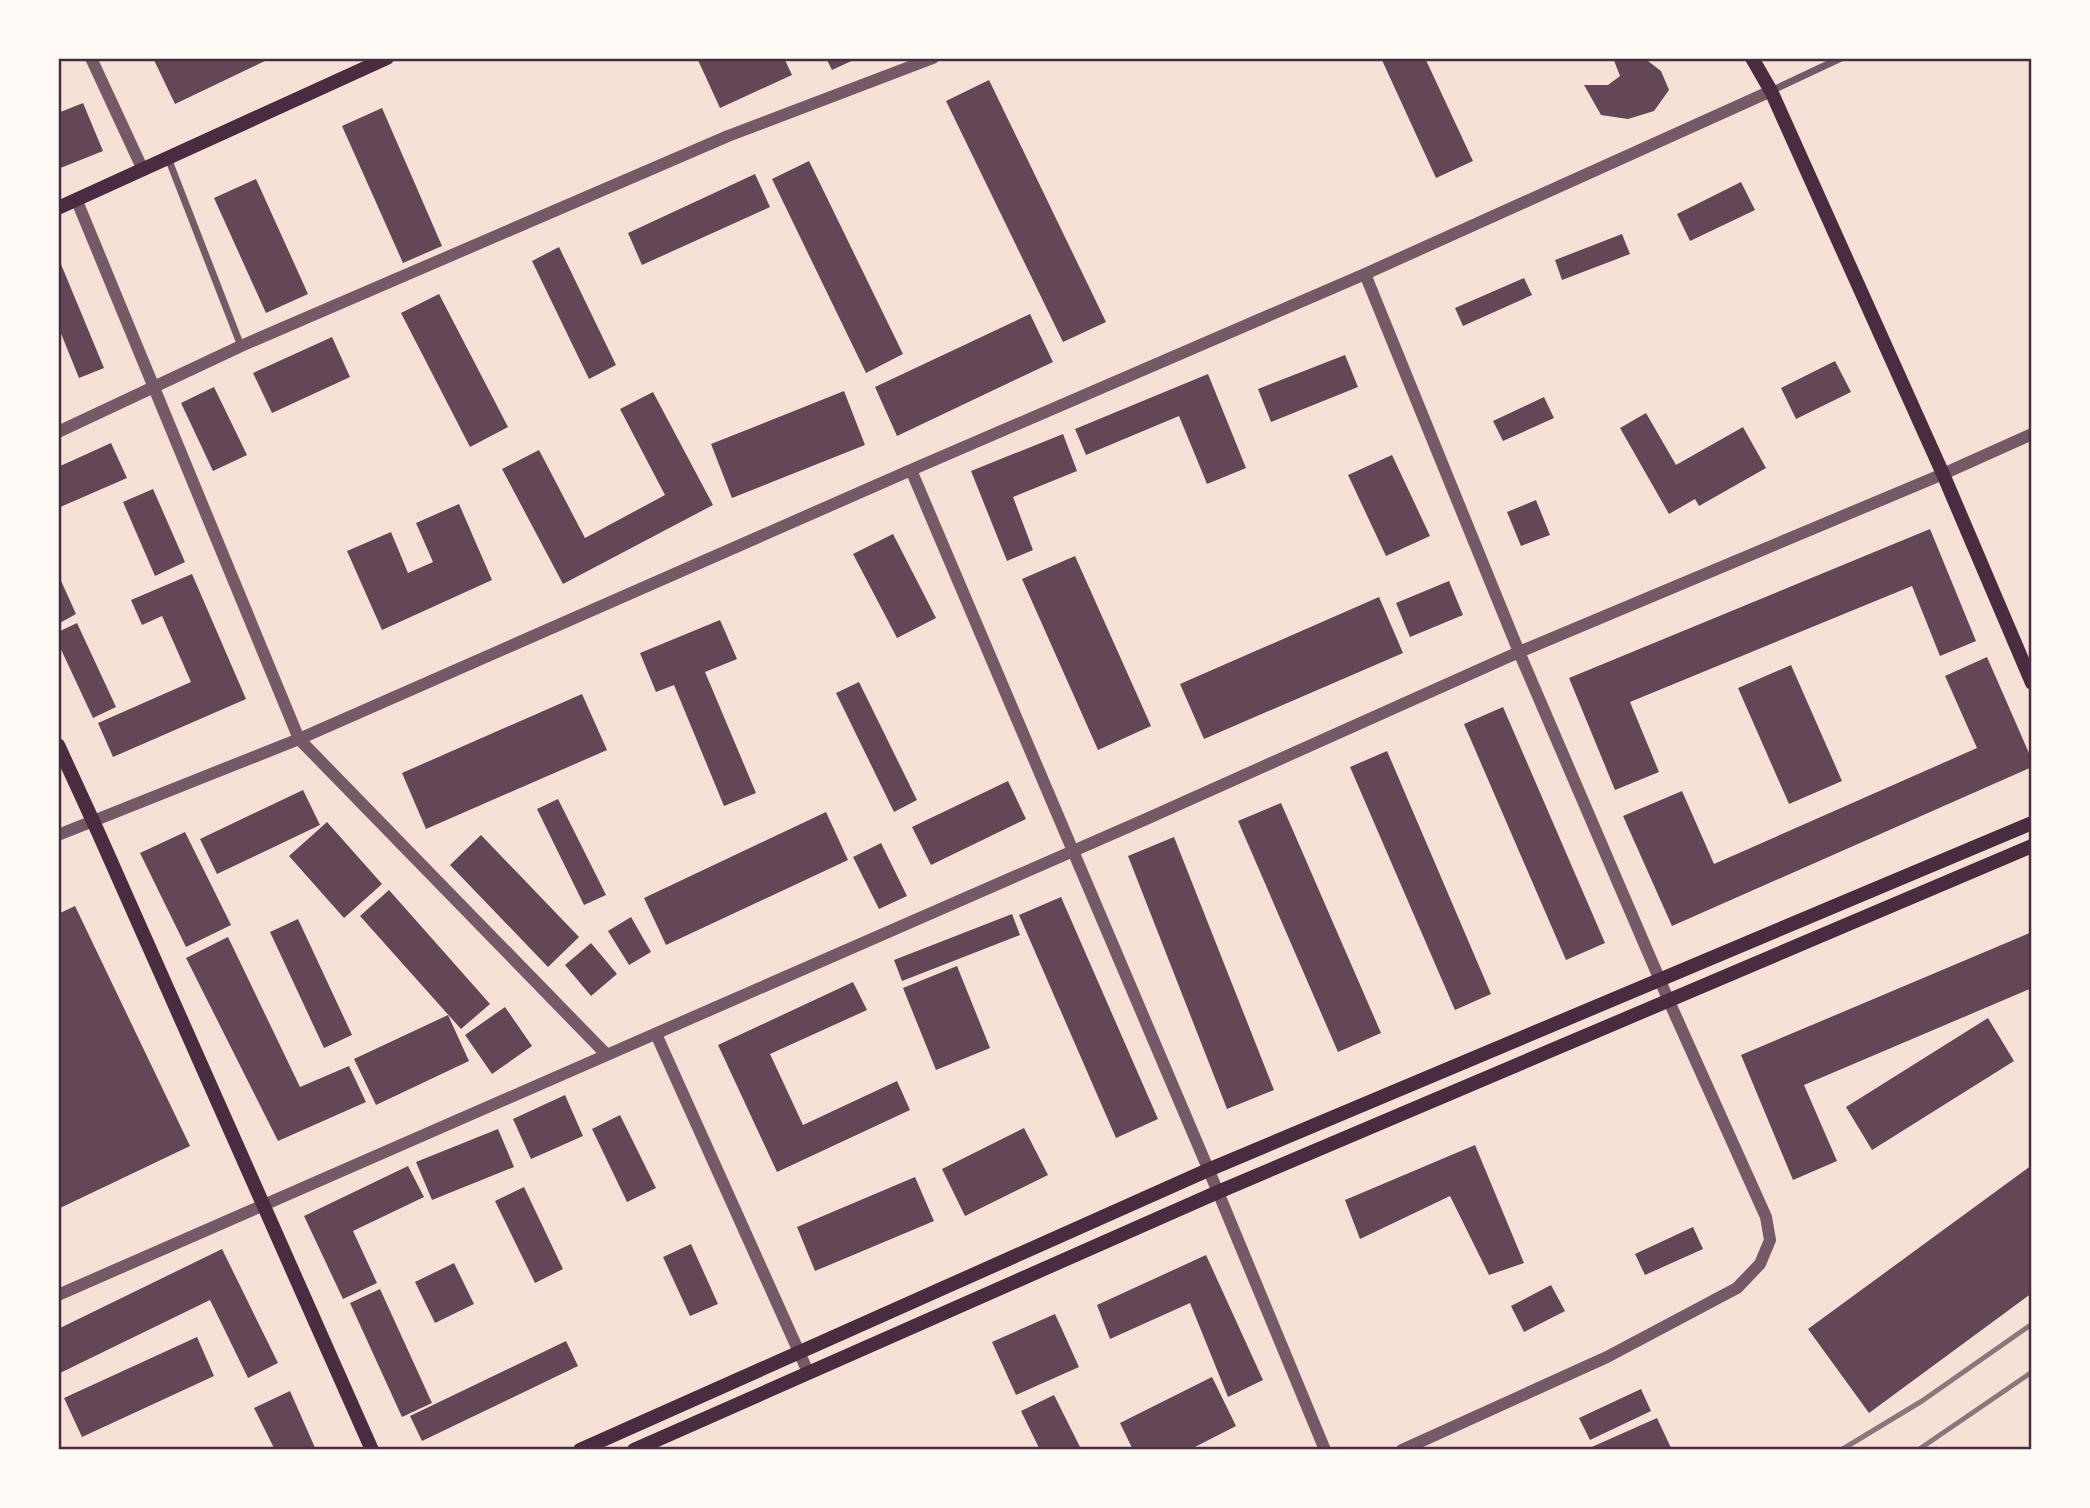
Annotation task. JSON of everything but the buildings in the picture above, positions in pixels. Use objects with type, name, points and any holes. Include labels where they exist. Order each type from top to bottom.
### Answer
[{"type":"main road","points":[[58,208],[387,58]]},
{"type":"main road","points":[[1752,58],[1771,91],[1943,474],[2032,683]]},
{"type":"main road","points":[[58,745],[372,1450]]},
{"type":"main road","points":[[580,1450],[1208,1170],[2032,823]]},
{"type":"main road","points":[[634,1450],[1218,1192],[2032,846]]},
{"type":"street","points":[[92,58],[143,170]]},
{"type":"street","points":[[58,432],[241,346],[728,136],[933,58]]},
{"type":"street","points":[[58,835],[299,739],[1365,274],[1841,58]]},
{"type":"street","points":[[168,158],[241,346]]},
{"type":"street","points":[[77,201],[299,739],[607,1055]]},
{"type":"street","points":[[1365,274],[1519,652],[1668,999],[1766,1217],[1770,1240],[1760,1264],[1737,1288],[1619,1351],[1402,1450]]},
{"type":"street","points":[[58,1295],[1519,652],[2032,434]]},
{"type":"street","points":[[911,470],[1325,1450]]},
{"type":"street","points":[[656,1034],[808,1372]]},
{"type":"railway","points":[[1841,1450],[1922,1401],[2032,1324]]},
{"type":"railway","points":[[1918,1450],[2032,1372]]}]
